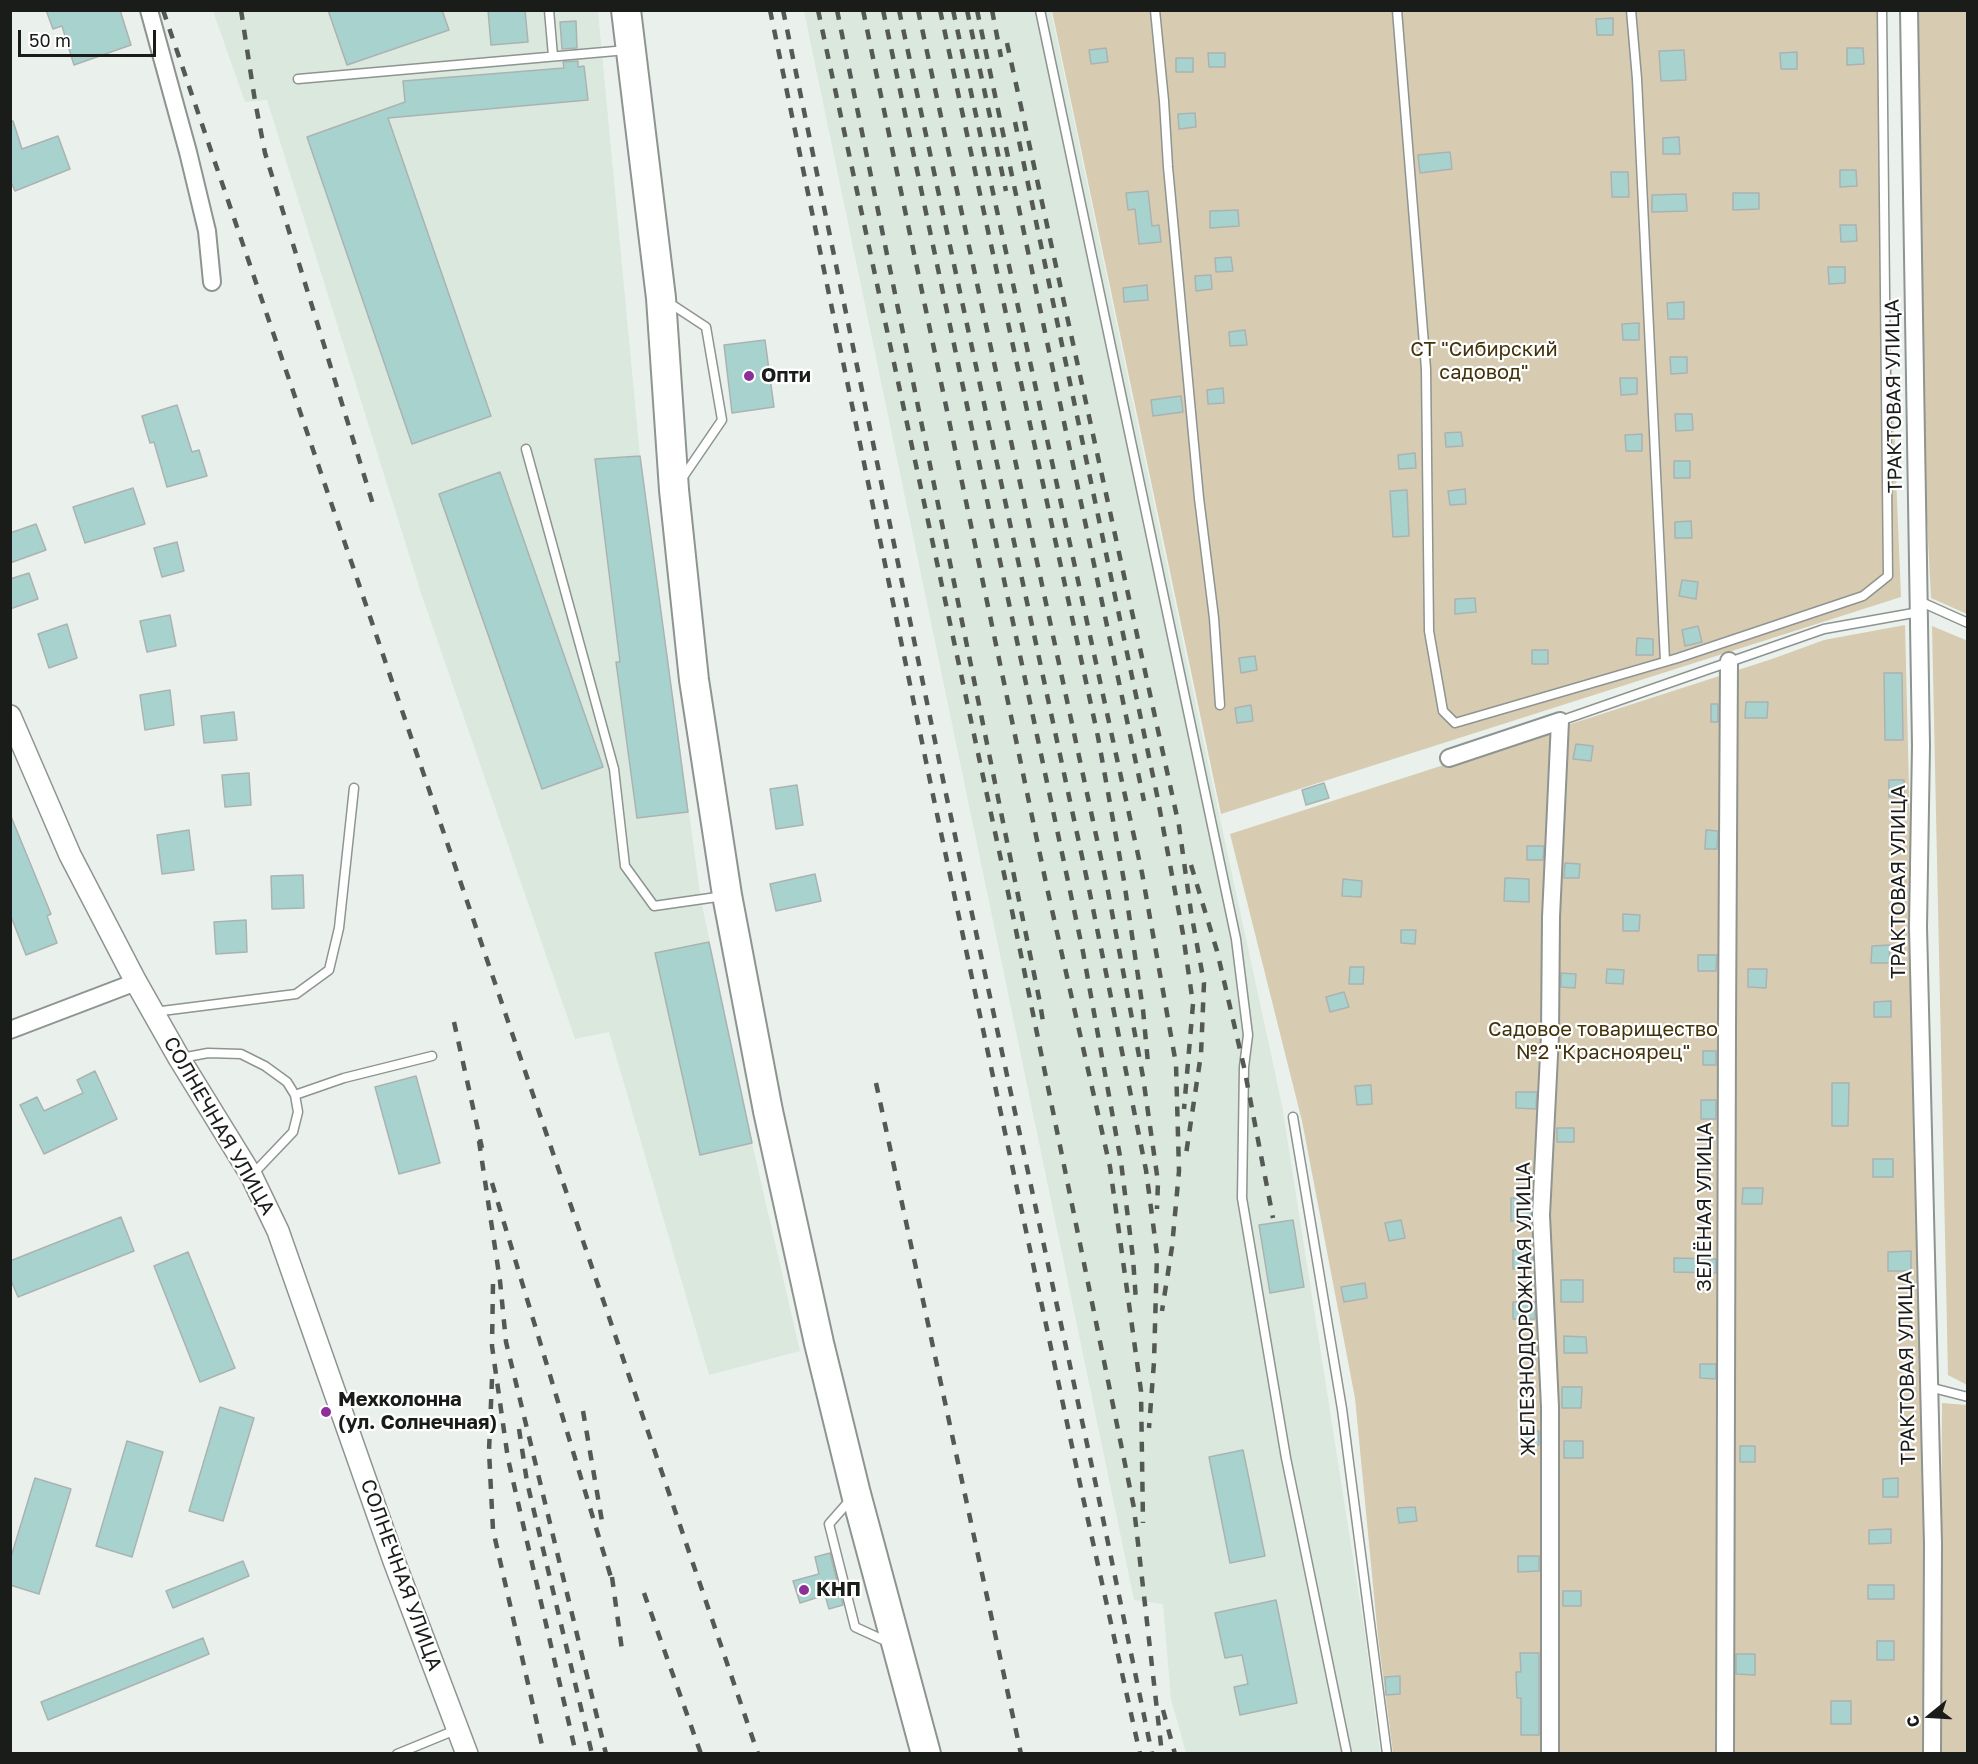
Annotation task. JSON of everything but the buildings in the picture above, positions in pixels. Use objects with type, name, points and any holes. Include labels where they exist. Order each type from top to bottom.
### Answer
[{"type":"highway","points":[[626,10],[661,298],[674,490],[694,680],[727,895],[768,1111],[819,1343],[856,1494],[926,1754]]},
{"type":"street","points":[[149,10],[207,231],[212,282]]},
{"type":"street","name":"ТРАКТОВАЯ УЛИЦА","points":[[1909,10],[1921,746],[1918,927],[1933,1544],[1932,1754]]},
{"type":"street","name":"ЗЕЛЁНАЯ УЛИЦА","points":[[1725,1754],[1726,1026],[1730,661]]},
{"type":"street","name":"СОЛНЕЧНАЯ УЛИЦА","points":[[10,716],[14,737],[70,855],[136,982],[179,1058],[251,1175],[278,1231],[394,1561],[467,1754]]},
{"type":"street","points":[[1449,758],[1560,721]]},
{"type":"street","name":"ЖЕЛЕЗНОДОРОЖНАЯ УЛИЦА","points":[[1550,1754],[1550,1407],[1541,1215],[1560,721]]},
{"type":"street","points":[[10,1029],[136,982]]},
{"type":"lane","points":[[549,10],[553,56]]},
{"type":"lane","points":[[1040,10],[1236,939],[1248,1035],[1244,1067],[1242,1198],[1286,1458],[1347,1754]]},
{"type":"lane","points":[[1155,10],[1199,498],[1214,618],[1220,705]]},
{"type":"lane","points":[[1397,10],[1426,369],[1429,631],[1443,711],[1455,723],[1665,661],[1863,596],[1888,576],[1882,10]]},
{"type":"lane","points":[[1631,10],[1637,79],[1665,661]]},
{"type":"lane","points":[[298,79],[630,50]]},
{"type":"lane","points":[[661,298],[706,327],[722,420],[674,490]]},
{"type":"lane","points":[[526,449],[614,769],[624,866],[654,906],[727,895]]},
{"type":"lane","points":[[1560,721],[1824,629],[1919,607],[1968,623]]},
{"type":"lane","points":[[154,1012],[296,994],[329,969],[339,928],[354,788]]},
{"type":"lane","points":[[179,1058],[208,1053],[241,1054],[265,1066],[287,1082],[296,1095],[298,1112],[293,1132],[251,1175]]},
{"type":"lane","points":[[296,1095],[344,1078],[432,1056]]},
{"type":"lane","points":[[1293,1116],[1342,1409],[1387,1754]]},
{"type":"lane","points":[[1929,1388],[1968,1397]]},
{"type":"lane","points":[[398,1754],[458,1729]]},
{"type":"shaded area","points":[[213,11],[598,11],[640,456],[701,900],[752,1143],[800,1351],[709,1375],[609,1032],[575,1039],[421,593],[267,100],[245,102]]},
{"type":"shaded area","points":[[804,11],[1051,11],[1282,1105],[1365,1634],[1380,1753],[1186,1753],[1171,1699],[1163,1604],[1134,1600]]},
{"type":"green space","name":"СТ \"Сибирский садовод\"","points":[[1052,11],[1877,11],[1901,597],[1221,814]]},
{"type":"green space","points":[[1901,11],[1967,11],[1967,614],[1931,598]]},
{"type":"green space","name":"Садовое товарищество №2 \"Красноярец\"","points":[[1905,625],[1927,1518],[1924,1753],[1393,1753],[1378,1637],[1355,1398],[1302,1121],[1230,834],[1772,659],[1824,640]]},
{"type":"green space","points":[[1932,626],[1968,641],[1967,1385],[1948,1375]]},
{"type":"green space","points":[[1942,1403],[1967,1405],[1968,1753],[1940,1754]]},
{"type":"railway","points":[[163,10],[758,1754]]},
{"type":"railway","points":[[241,10],[265,153],[375,511]]},
{"type":"railway","points":[[770,10],[934,800],[1140,1754]]},
{"type":"railway","points":[[783,10],[946,794],[1152,1754]]},
{"type":"railway","points":[[818,10],[1012,911],[1134,1508],[1162,1754]]},
{"type":"railway","points":[[837,10],[1044,1028]]},
{"type":"railway","points":[[863,10],[1047,888],[1110,1167],[1141,1391],[1143,1523]]},
{"type":"railway","points":[[883,10],[1083,952],[1121,1162],[1136,1301]]},
{"type":"railway","points":[[899,10],[1089,889],[1146,1170],[1157,1254],[1154,1362],[1149,1428]]},
{"type":"railway","points":[[918,10],[1107,886],[1143,1077],[1158,1182],[1157,1209]]},
{"type":"railway","points":[[940,10],[1098,737],[1124,881],[1143,1010],[1148,1063]]},
{"type":"railway","points":[[953,10],[1142,873],[1176,1064],[1179,1171],[1172,1247],[1162,1311]]},
{"type":"railway","points":[[967,10],[1006,191]]},
{"type":"railway","points":[[977,10],[1144,801]]},
{"type":"railway","points":[[992,10],[1001,57]]},
{"type":"railway","points":[[1007,43],[1179,826],[1204,983],[1201,1054],[1185,1161]]},
{"type":"railway","points":[[1015,122],[1157,795],[1183,934],[1193,1004],[1184,1109]]},
{"type":"railway","points":[[1191,865],[1217,951],[1244,1067],[1273,1218]]},
{"type":"railway","points":[[454,1022],[482,1148]]},
{"type":"railway","points":[[876,1083],[1021,1754]]},
{"type":"railway","points":[[479,1141],[500,1281],[506,1342],[606,1754]]},
{"type":"railway","points":[[492,1183],[613,1584]]},
{"type":"railway","points":[[493,1284],[492,1346],[508,1459],[576,1754]]},
{"type":"railway","points":[[492,1379],[489,1451],[493,1530],[544,1754]]},
{"type":"railway","points":[[583,1411],[603,1527]]},
{"type":"railway","points":[[519,1429],[527,1482],[592,1754]]},
{"type":"railway","points":[[612,1577],[622,1650]]},
{"type":"railway","points":[[644,1593],[701,1754]]},
{"type":"railway","points":[[1163,1710],[1175,1754]]},
{"type":"place","name":"Опти","points":[[749,376]]},
{"type":"place","name":"Мехколонна (ул. Солнечная)","points":[[326,1412]]},
{"type":"place","name":"КНП","points":[[804,1590]]}]
